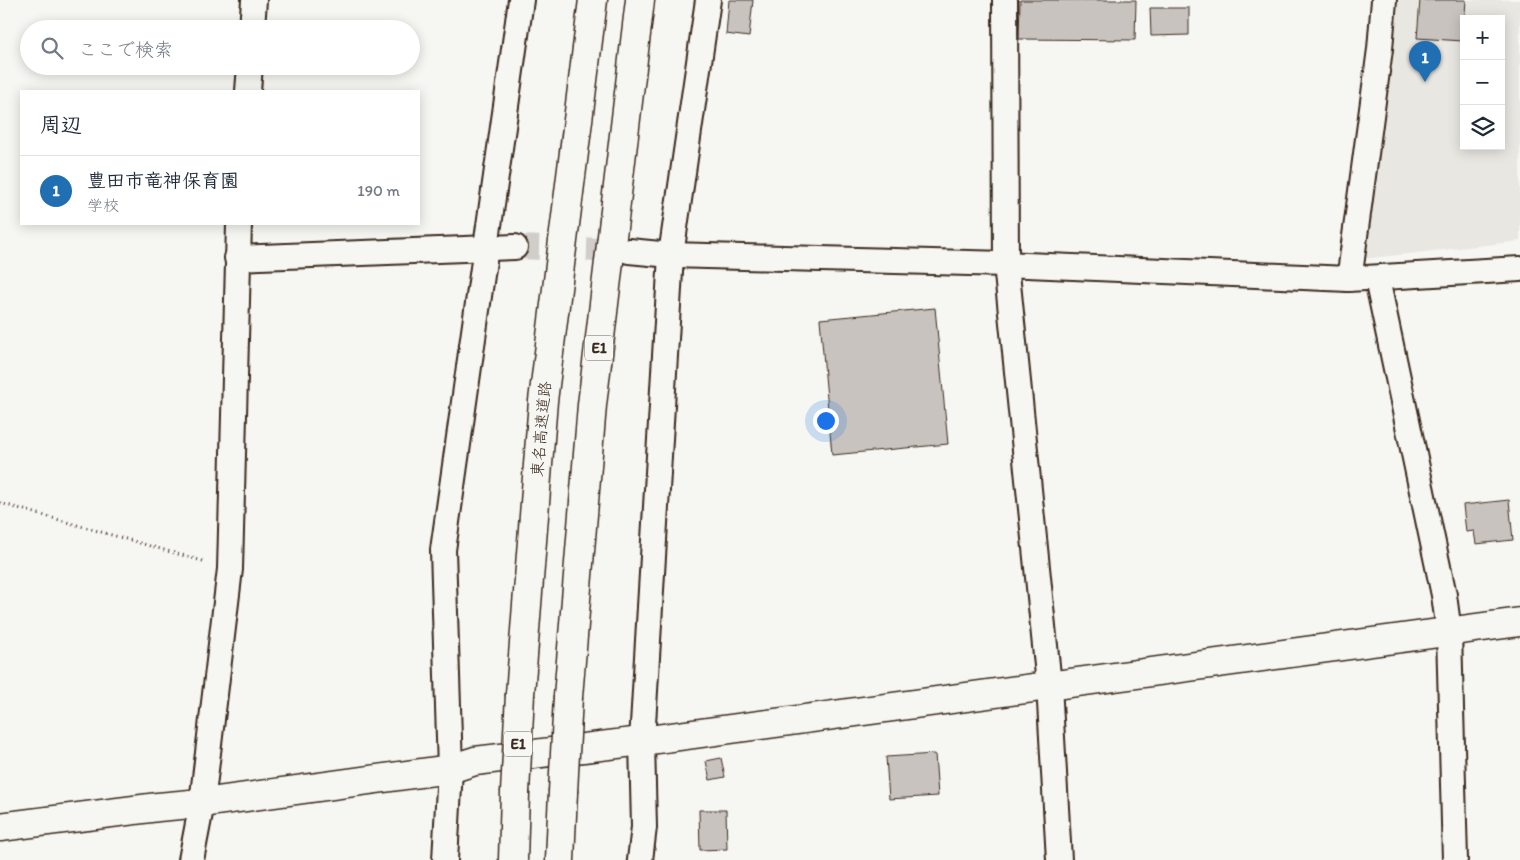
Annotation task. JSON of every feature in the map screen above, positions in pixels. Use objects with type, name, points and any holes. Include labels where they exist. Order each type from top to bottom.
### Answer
[{"type":"main road","name":"東名高速道路","points":[[513,860],[520,694],[543,401],[593,0]]},
{"type":"main road","name":"E1","points":[[560,860],[568,697],[592,405],[640,0]]},
{"type":"main road","points":[[0,827],[158,806],[202,803],[450,769],[475,761],[642,741],[1520,622]]},
{"type":"street","points":[[253,20],[254,0]]},
{"type":"street","points":[[445,860],[450,769],[443,550],[521,0]]},
{"type":"street","points":[[640,860],[644,828],[642,741],[671,255],[708,0]]},
{"type":"street","points":[[1004,0],[1006,264],[1049,685],[1059,860]]},
{"type":"street","points":[[1348,279],[1352,266],[1379,59],[1384,0]]},
{"type":"street","points":[[248,90],[249,75]]},
{"type":"street","points":[[192,860],[202,803],[230,569],[239,225]]},
{"type":"street","points":[[237,258],[516,247]]},
{"type":"street","points":[[629,251],[671,255],[1006,264],[1348,279],[1378,279],[1520,269]]},
{"type":"street","points":[[1378,279],[1444,595],[1449,632],[1455,860]]},
{"type":"path","points":[[0,503],[230,569]]},
{"type":"shaded area","points":[[1396,0],[1520,0],[1520,241],[1363,259]]},
{"type":"building","points":[[729,0],[753,0],[749,37],[726,34]]},
{"type":"building","points":[[1020,0],[1136,0],[1135,40],[1019,39]]},
{"type":"building","points":[[1420,0],[1466,0],[1465,15],[1460,15],[1460,41],[1417,38]]},
{"type":"building","points":[[1150,8],[1189,8],[1189,35],[1151,36]]},
{"type":"building","points":[[935,308],[948,444],[832,455],[820,319]]},
{"type":"building","points":[[1509,500],[1513,540],[1476,544],[1474,531],[1466,532],[1463,505]]},
{"type":"building","points":[[935,754],[938,796],[889,799],[886,757]]},
{"type":"building","points":[[721,758],[725,777],[710,780],[706,761]]},
{"type":"building","points":[[699,810],[726,810],[727,849],[700,850]]},
{"type":"tunnel","points":[[515,247],[629,251]]},
{"type":"place","name":"豊田市竜神保育園","points":[[1425,82]]}]
